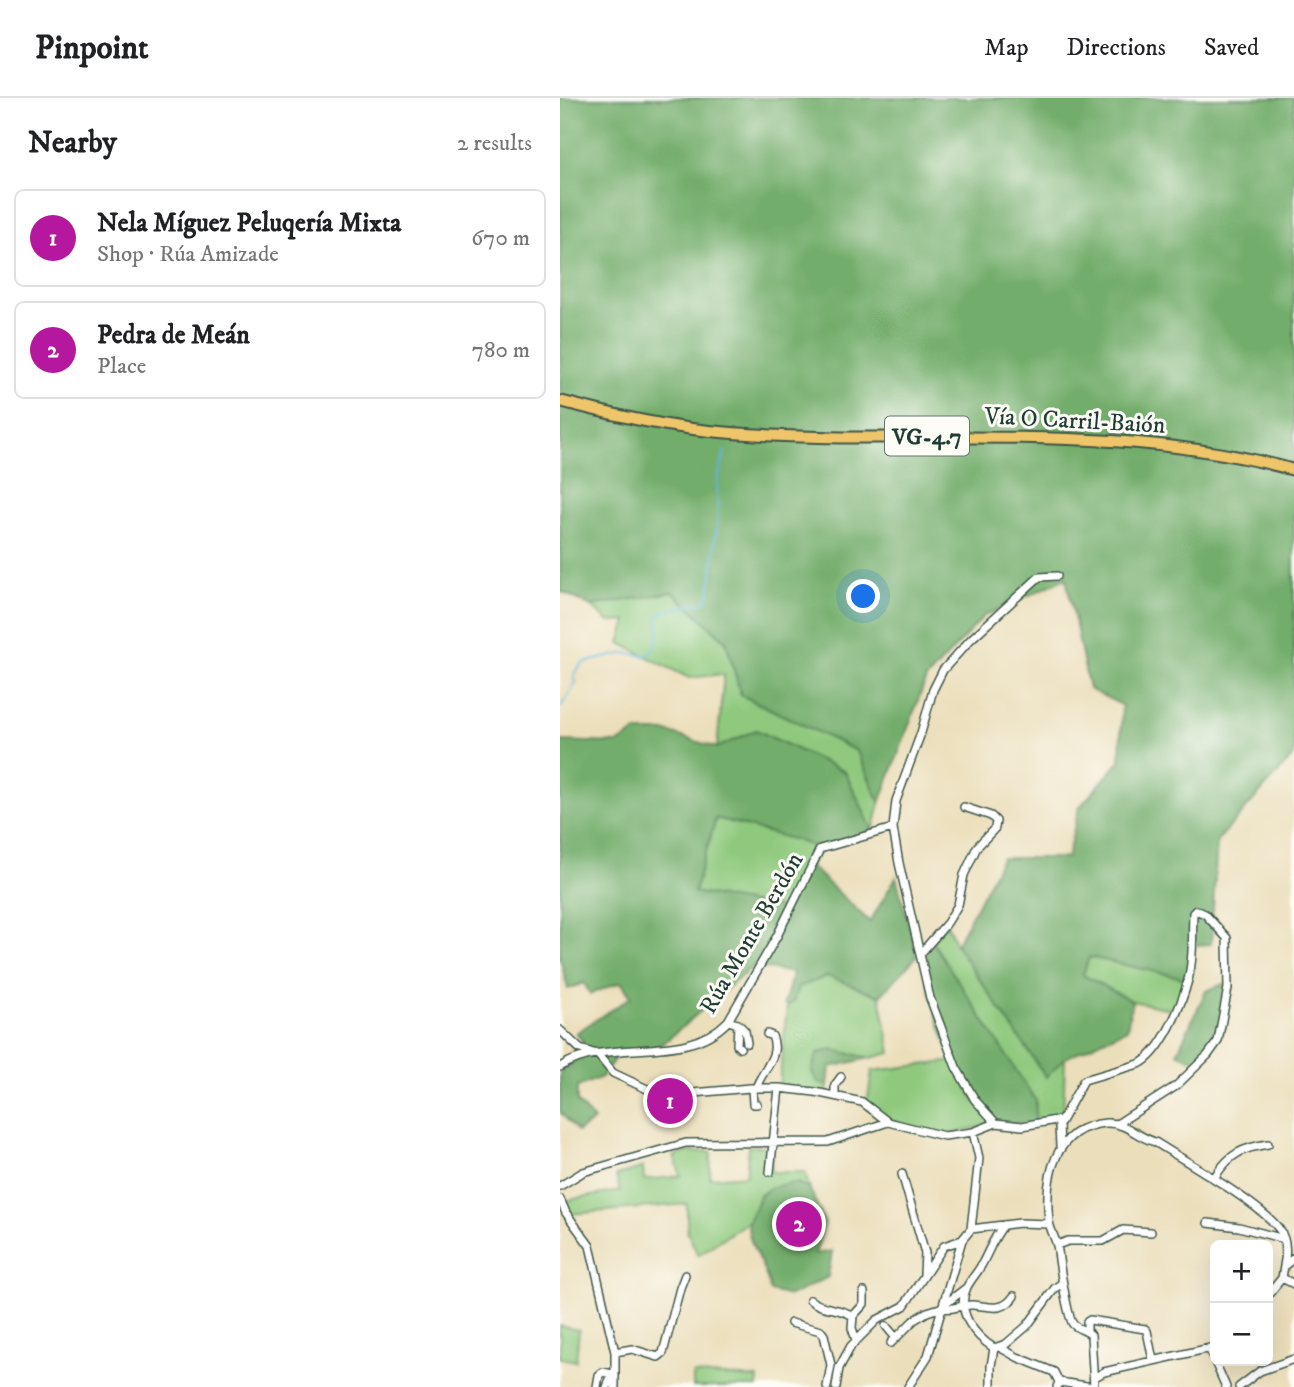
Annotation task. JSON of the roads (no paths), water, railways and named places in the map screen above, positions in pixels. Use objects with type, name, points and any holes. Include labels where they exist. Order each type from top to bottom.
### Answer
[{"type":"highway","name":"Vía O Carril-Baión","points":[[560,401],[667,426],[733,433],[1064,438],[1170,445],[1294,470]]},
{"type":"street","points":[[996,1123],[975,1100],[956,1067],[930,998],[899,863],[893,828],[896,801],[921,733],[933,690],[943,670],[971,639],[1039,577],[1058,576]]},
{"type":"street","points":[[921,953],[947,923],[958,905],[964,875],[977,847],[995,828],[996,821],[991,816],[964,807]]},
{"type":"street","name":"Rúa Monte Berdón","points":[[560,1067],[574,1059],[629,1049],[680,1046],[719,1031],[728,1021],[777,936],[820,849],[893,828]]},
{"type":"street","points":[[1059,1125],[1084,1080],[1139,1064],[1148,1060],[1157,1049],[1188,979],[1193,941],[1193,913],[1196,910],[1205,914],[1227,938],[1228,988],[1218,1041],[1208,1055],[1176,1086],[1117,1124]]},
{"type":"street","points":[[728,1021],[738,1024],[737,1045],[744,1045]]},
{"type":"street","points":[[560,1030],[580,1049],[598,1055],[613,1073],[647,1089],[682,1094],[779,1088],[835,1096],[862,1102],[888,1122],[944,1136],[973,1132],[996,1123],[1022,1126],[1056,1120],[1059,1125],[1060,1146],[1050,1177],[1047,1199],[1049,1224],[1058,1245],[1061,1284],[1067,1296],[1070,1320],[1091,1335],[1094,1387],[1058,1385],[1055,1372],[997,1348],[970,1326],[964,1307],[966,1288]]},
{"type":"street","points":[[719,1031],[726,1037]]},
{"type":"street","points":[[757,1104],[753,1104],[754,1088],[771,1064],[773,1037],[767,1034]]},
{"type":"street","points":[[835,1096],[835,1086],[841,1077]]},
{"type":"street","points":[[771,1172],[779,1088]]},
{"type":"street","points":[[560,1186],[583,1172],[686,1143],[828,1142],[888,1122]]},
{"type":"street","points":[[1060,1146],[1078,1131],[1106,1123],[1127,1126],[1144,1139],[1155,1142],[1216,1178],[1272,1221],[1282,1232],[1286,1250],[1284,1266],[1282,1278],[1273,1289]]},
{"type":"street","points":[[908,1387],[928,1356],[961,1240],[971,1228],[979,1158],[973,1132]]},
{"type":"street","points":[[1216,1178],[1224,1161],[1236,1153],[1268,1144]]},
{"type":"street","points":[[902,1174],[925,1253],[924,1275]]},
{"type":"street","points":[[560,1199],[563,1213],[590,1246],[614,1352],[615,1387]]},
{"type":"street","points":[[1208,1223],[1239,1227],[1283,1239]]},
{"type":"street","points":[[971,1228],[1049,1224]]},
{"type":"street","points":[[886,1326],[894,1340],[914,1320],[940,1308],[966,1288],[981,1268],[1004,1225]]},
{"type":"street","points":[[1058,1245],[1068,1241],[1103,1241],[1123,1230],[1151,1232]]},
{"type":"street","points":[[827,1387],[835,1369],[856,1340],[877,1320],[904,1306],[944,1246],[961,1240]]},
{"type":"street","points":[[1284,1266],[1294,1258]]},
{"type":"street","points":[[614,1352],[632,1349],[658,1357],[663,1353],[685,1275]]},
{"type":"street","points":[[1282,1278],[1294,1284]]},
{"type":"street","points":[[991,1387],[991,1366],[997,1348],[1027,1326],[1055,1288],[1061,1284]]},
{"type":"street","points":[[856,1340],[852,1333],[852,1316],[864,1304],[864,1292]]},
{"type":"street","points":[[940,1308],[949,1310],[975,1305],[992,1309],[1010,1302],[1014,1296]]},
{"type":"street","points":[[810,1300],[817,1305],[836,1308],[852,1316]]},
{"type":"street","points":[[1087,1331],[1087,1322],[1090,1320],[1145,1329],[1153,1360]]},
{"type":"street","points":[[791,1323],[821,1331],[835,1369],[836,1387]]},
{"type":"street","points":[[1095,1377],[1104,1372],[1210,1347]]},
{"type":"street","points":[[1239,1387],[1261,1371],[1294,1359]]},
{"type":"street","points":[[1219,1366],[1226,1387]]},
{"type":"street","points":[[597,1387],[599,1375],[603,1372],[613,1374]]},
{"type":"street","points":[[607,1387],[613,1374]]},
{"type":"waterway","points":[[560,708],[576,683],[574,674],[583,663],[625,653],[646,656],[657,643],[658,617],[662,612],[704,602],[709,596],[718,517],[717,483],[725,451]]},
{"type":"place","name":"Nela Míguez Peluqería Mixta","points":[[670,1101]]},
{"type":"place","name":"Pedra de Meán","points":[[799,1224]]}]
